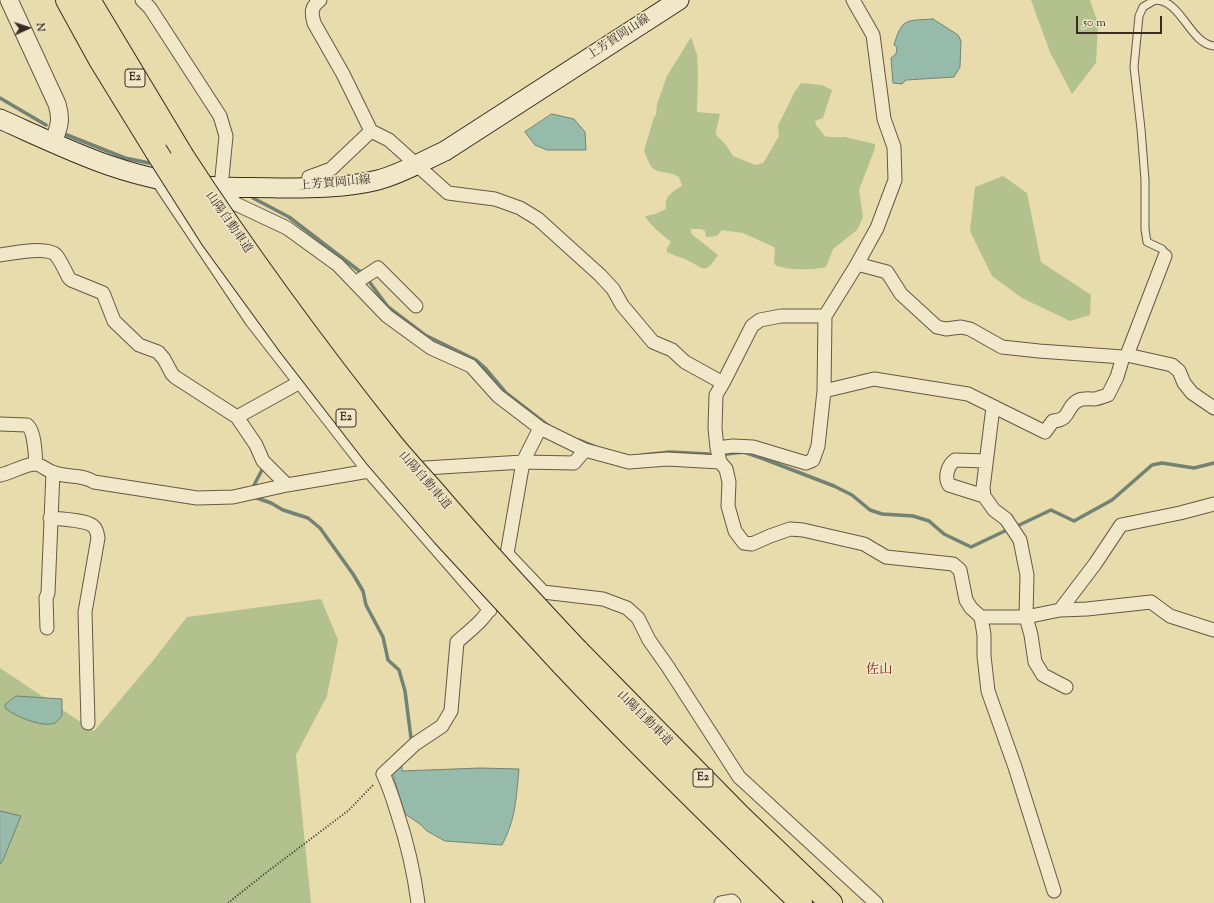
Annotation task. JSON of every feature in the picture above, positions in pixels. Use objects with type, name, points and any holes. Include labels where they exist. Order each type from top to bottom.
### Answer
[{"type":"highway","points":[[59,0],[100,60]]},
{"type":"highway","name":"山陽自動車道","points":[[66,0],[100,60],[212,239],[289,345],[375,456],[443,535],[569,657],[831,903]]},
{"type":"highway","name":"山陽自動車道","points":[[89,0],[182,156],[248,253],[302,327],[392,444],[464,528],[569,657],[594,698],[728,833],[801,903]]},
{"type":"main road","name":"上芳賀岡山線","points":[[0,119],[109,166],[157,179],[220,187],[307,188],[343,186],[378,180],[416,165],[445,151],[679,0]]},
{"type":"street","points":[[9,0],[60,114],[60,124],[53,143]]},
{"type":"street","points":[[142,0],[150,8],[220,116],[226,136],[220,187],[236,204],[287,228],[338,266],[387,316],[431,348],[471,366],[498,396],[540,428],[585,450],[629,462],[667,460],[720,462]]},
{"type":"street","points":[[320,0],[314,5],[311,14],[314,23],[343,74],[371,131],[389,140],[448,193],[495,198],[520,208],[538,219],[600,275],[613,289],[622,305],[653,342],[672,350],[685,362],[723,383]]},
{"type":"street","points":[[717,448],[733,446],[753,447],[806,463],[813,460],[818,446],[824,391],[825,316],[877,228],[895,180],[894,147],[884,119],[873,35],[853,0]]},
{"type":"street","points":[[307,188],[309,177],[331,168],[371,131]]},
{"type":"street","points":[[157,179],[252,321],[369,471],[490,610]]},
{"type":"street","points":[[0,255],[24,252],[52,252],[71,280],[102,293],[113,319],[139,345],[158,352],[175,377],[239,416],[265,464],[287,485]]},
{"type":"street","points":[[824,391],[874,379],[968,394],[1045,432],[1053,421],[1060,421],[1067,416],[1071,406],[1080,400],[1108,395],[1117,377],[1165,256]]},
{"type":"street","points":[[857,264],[887,272],[901,294],[937,327],[946,329],[970,329],[1002,347],[1038,352],[1125,356],[1172,365],[1179,371],[1184,383],[1192,393],[1214,408]]},
{"type":"street","points":[[355,283],[378,268],[416,306]]},
{"type":"street","points":[[825,316],[781,316],[760,320],[752,326],[716,395],[715,428],[717,448],[720,462],[726,468],[730,482],[728,506],[735,531],[744,543],[752,544],[790,529],[803,530],[864,544],[886,557],[953,564],[960,570],[966,600],[971,608],[981,617],[984,635],[984,656],[988,691],[1015,767],[1054,891]]},
{"type":"street","points":[[239,416],[300,382]]},
{"type":"street","points":[[993,407],[983,488],[984,496],[994,510],[1006,519],[1020,540],[1027,575],[1026,617],[1031,635],[1035,662],[1043,675],[1066,687]]},
{"type":"street","points":[[0,424],[27,425],[30,427],[33,436],[36,464]]},
{"type":"street","points":[[418,903],[414,875],[405,836],[388,783],[383,774],[415,744],[442,726],[451,711],[457,642],[490,610],[507,554],[523,462],[540,428]]},
{"type":"street","points":[[4,474],[63,475],[88,478],[94,482],[196,498],[233,497],[287,485],[369,471],[523,462],[574,463],[585,450]]},
{"type":"street","points":[[984,496],[949,485],[947,482],[948,468],[950,463],[954,460],[986,461]]},
{"type":"street","points":[[4,474],[36,464],[52,475]]},
{"type":"street","points":[[47,628],[46,598],[48,593],[52,475]]},
{"type":"street","points":[[1060,610],[1095,564],[1121,525],[1180,513],[1214,504]]},
{"type":"street","points":[[50,518],[87,523],[97,530],[98,538],[85,612],[88,723]]},
{"type":"street","points":[[507,554],[543,592],[603,599],[627,608],[638,618],[649,640],[739,777],[876,903]]},
{"type":"street","points":[[981,617],[1026,617],[1060,610],[1087,609],[1151,602],[1170,616],[1214,630]]},
{"type":"street","points":[[721,903],[732,901],[734,903]]},
{"type":"lane","points":[[1165,256],[1166,254],[1162,249],[1147,242],[1145,229],[1146,209],[1143,158],[1134,67],[1139,16],[1143,7],[1155,0],[1167,3],[1201,40],[1208,45],[1214,46]]},
{"type":"path","points":[[228,903],[349,810],[383,774]]},
{"type":"green space","points":[[1031,0],[1090,0],[1098,23],[1096,63],[1072,94],[1050,52]]},
{"type":"green space","points":[[691,37],[697,55],[697,112],[720,114],[716,135],[726,145],[733,156],[755,165],[763,163],[779,136],[778,126],[794,93],[801,83],[822,85],[832,90],[823,118],[815,121],[816,125],[825,136],[845,137],[875,144],[875,148],[859,190],[863,217],[857,230],[833,249],[826,267],[814,269],[784,268],[774,264],[774,247],[743,233],[722,230],[717,236],[706,237],[705,231],[701,229],[691,229],[691,233],[694,236],[718,255],[709,266],[703,268],[667,252],[667,248],[671,242],[653,227],[645,216],[655,214],[666,209],[666,201],[672,192],[682,186],[679,177],[673,174],[657,171],[651,167],[644,151],[654,117],[656,115],[657,104],[667,76]]},
{"type":"green space","points":[[1003,176],[1027,193],[1041,262],[1091,295],[1090,315],[1070,321],[1022,298],[992,276],[970,231],[975,187]]},
{"type":"green space","points":[[321,599],[338,640],[327,696],[296,755],[311,903],[0,903],[0,668],[94,731],[152,662],[187,617]]},
{"type":"shaded area","points":[[933,19],[958,35],[961,41],[960,67],[954,77],[906,80],[902,84],[893,83],[891,58],[896,54],[897,47],[894,45],[900,29],[907,22]]},
{"type":"shaded area","points":[[552,114],[574,119],[585,132],[586,150],[547,150],[535,145],[525,132]]},
{"type":"shaded area","points":[[16,696],[62,699],[62,716],[55,723],[49,724],[36,723],[22,718],[6,709],[5,705]]},
{"type":"shaded area","points":[[402,766],[402,771],[480,768],[519,769],[513,817],[502,845],[445,841],[427,831],[420,824],[405,814],[392,772],[396,767]]},
{"type":"shaded area","points":[[0,811],[21,816],[0,864]]},
{"type":"waterway","points":[[0,98],[46,125]]},
{"type":"waterway","points":[[67,135],[125,158],[149,163]]},
{"type":"waterway","points":[[253,198],[289,217],[362,273]]},
{"type":"waterway","points":[[368,280],[388,307],[425,335],[476,360],[485,368],[506,393],[550,427]]},
{"type":"waterway","points":[[579,440],[594,446]]},
{"type":"waterway","points":[[642,455],[670,452],[709,454]]},
{"type":"waterway","points":[[727,454],[744,452],[834,486],[852,495],[870,510],[882,514],[913,516],[929,521],[944,534],[971,547],[1009,529]]},
{"type":"waterway","points":[[1015,527],[1051,510],[1074,521],[1112,500],[1152,465],[1162,463],[1194,468],[1214,463]]},
{"type":"waterway","points":[[252,489],[264,466]]},
{"type":"waterway","points":[[254,497],[271,503],[283,510],[308,518],[320,528],[353,574],[363,591],[366,605],[383,637],[388,660],[399,670],[405,691],[411,738]]},
{"type":"district","name":"佐山","points":[[879,671]]}]
